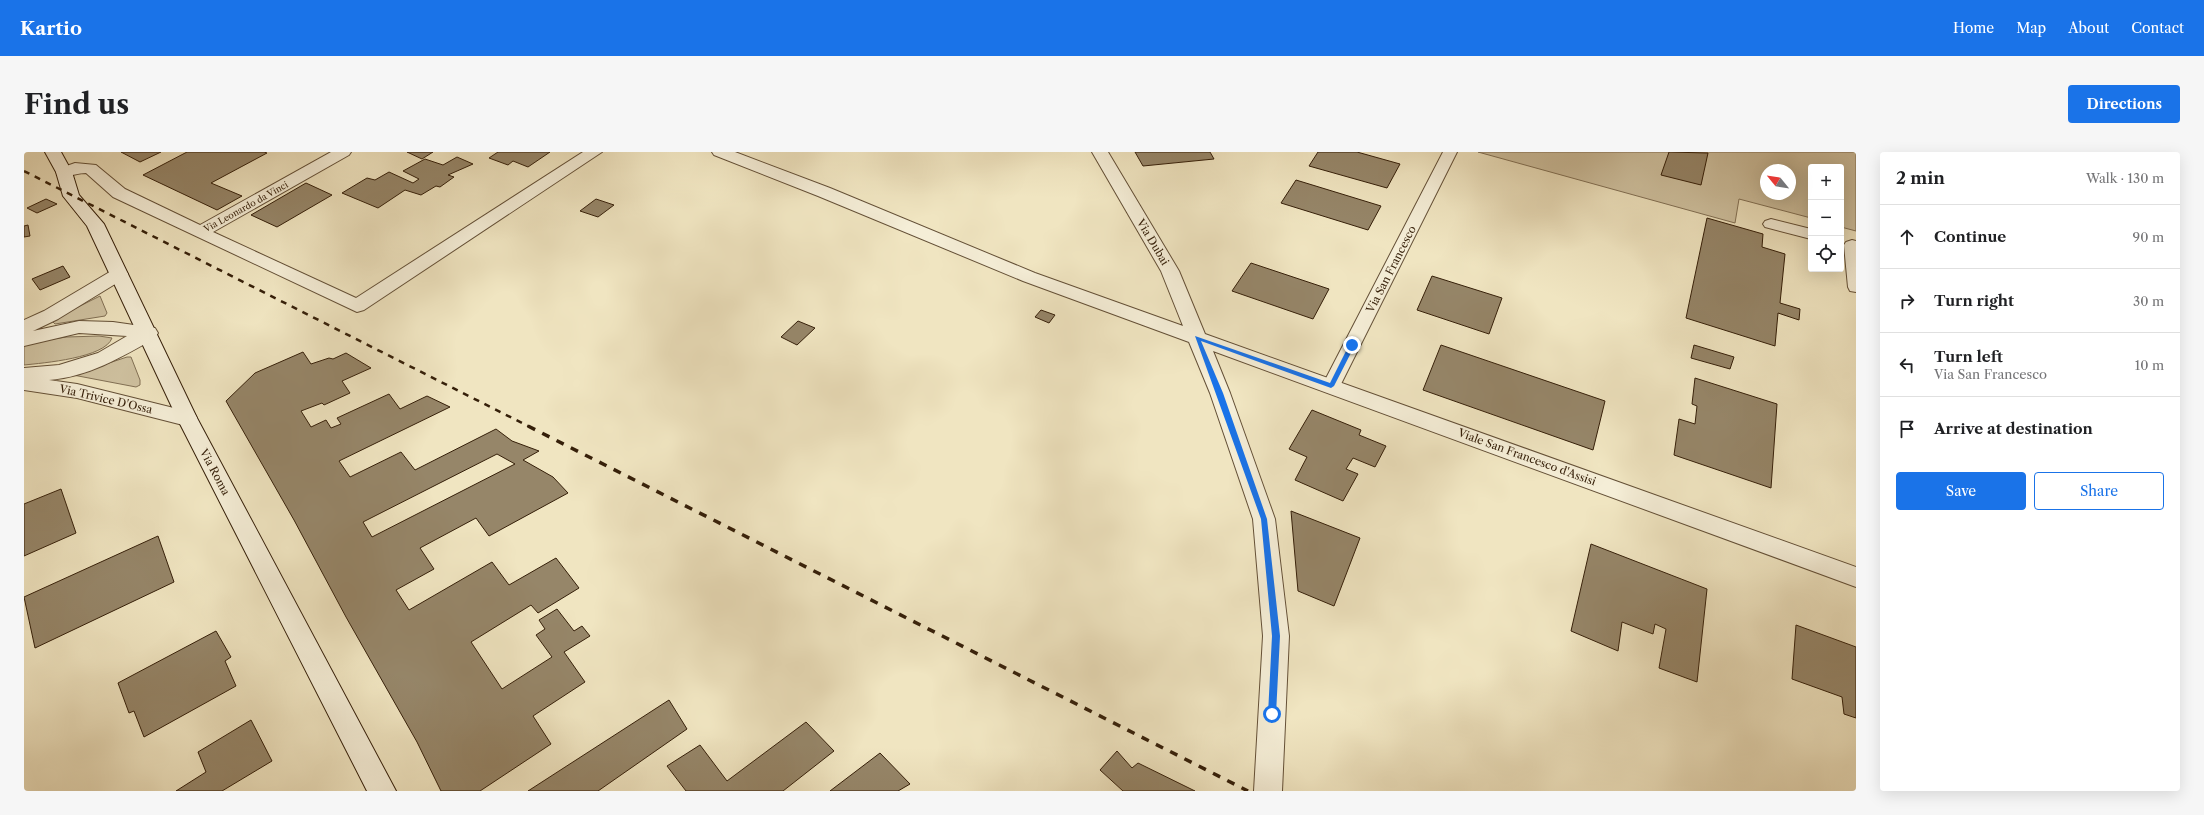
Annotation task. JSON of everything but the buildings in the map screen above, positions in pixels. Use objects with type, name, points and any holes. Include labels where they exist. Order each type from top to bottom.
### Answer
[{"type":"street","points":[[59,162],[82,152]]},
{"type":"street","name":"Via Leonardo da Vinci","points":[[59,162],[75,168],[90,168],[119,193],[200,232],[343,152]]},
{"type":"street","points":[[200,232],[357,306],[594,152]]},
{"type":"street","name":"Viale San Francesco d'Assisi","points":[[720,152],[824,192],[1029,277],[1856,577]]},
{"type":"street","name":"Via Dubai","points":[[1100,152],[1170,271],[1220,393],[1264,519],[1276,636],[1268,791]]},
{"type":"street","name":"Via Roma","points":[[59,162],[71,196],[95,224],[148,333],[186,418],[382,791]]},
{"type":"street","points":[[24,327],[51,315],[119,274]]},
{"type":"street","points":[[24,340],[79,327],[113,328],[148,333]]},
{"type":"street","name":"Via Trivice D'Ossa","points":[[24,374],[60,372],[105,358],[148,333]]},
{"type":"street","name":"Via Trivice D'Ossa","points":[[24,383],[77,391],[186,418]]},
{"type":"lane","name":"Via San Francesco","points":[[1331,386],[1450,152]]},
{"type":"lane","points":[[1771,224],[1808,233]]},
{"type":"lane","points":[[1850,245],[1856,287]]},
{"type":"shaded area","points":[[1478,152],[1856,152],[1856,231],[1844,228],[1844,164],[1808,164],[1808,217],[1739,199],[1735,223]]},
{"type":"shaded area","points":[[100,296],[107,313],[105,316],[55,324],[53,322],[54,319]]},
{"type":"shaded area","points":[[99,336],[112,338],[107,345],[86,355],[58,361],[24,365],[24,343],[67,337]]},
{"type":"shaded area","points":[[131,357],[140,380],[140,385],[136,387],[73,375]]},
{"type":"railway","points":[[24,171],[530,427]]},
{"type":"railway","points":[[528,426],[1248,791]]},
{"type":"route","points":[[1272,714],[1276,636],[1264,519],[1220,393],[1197,337],[1331,386],[1352,345]]}]
